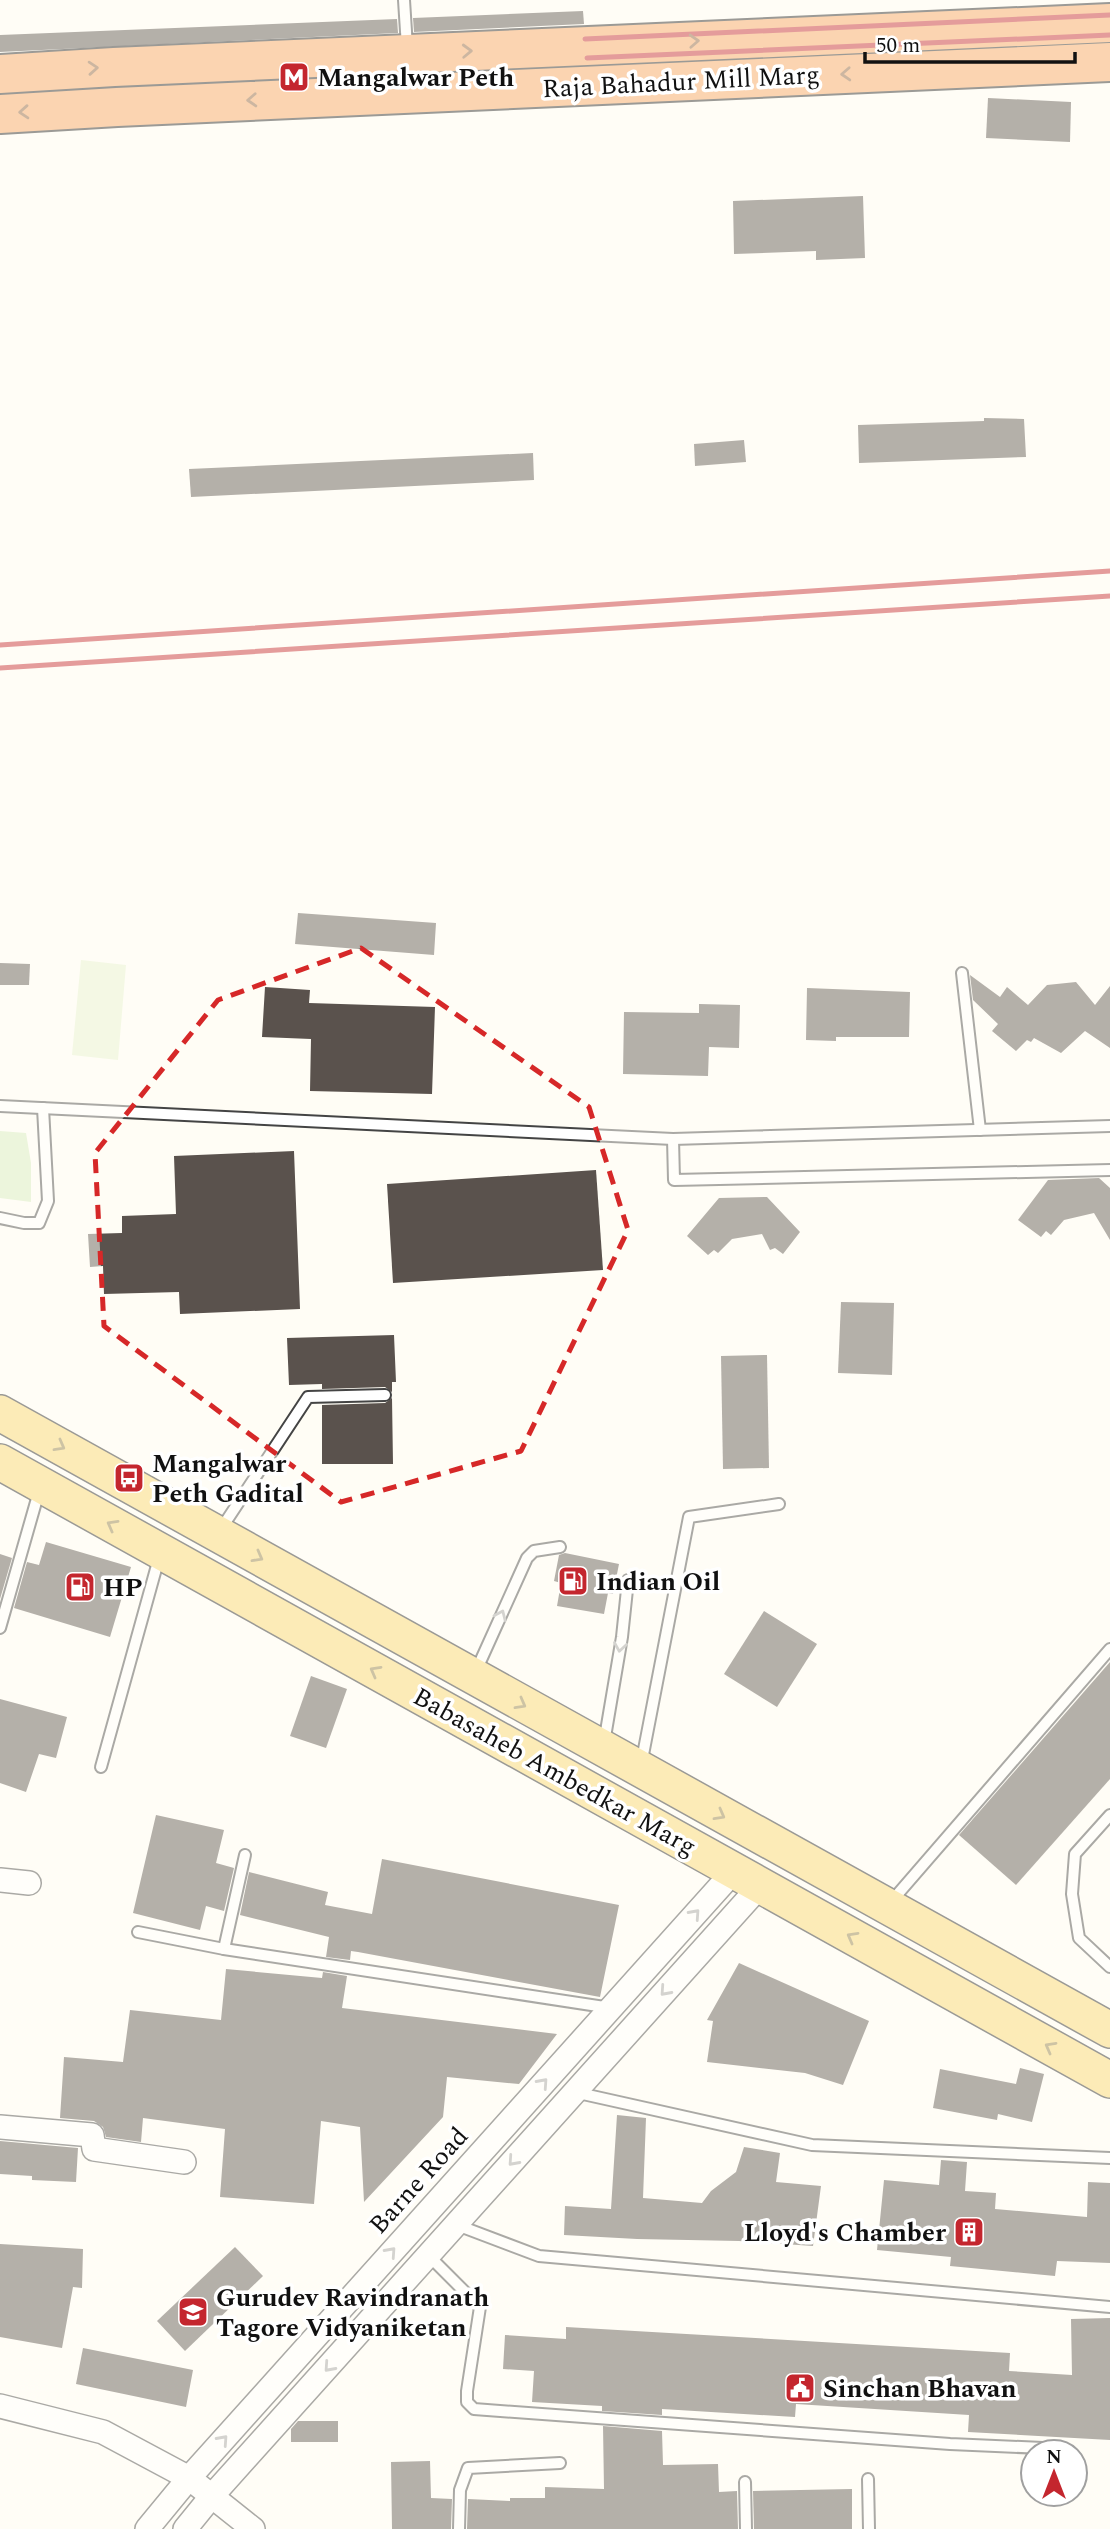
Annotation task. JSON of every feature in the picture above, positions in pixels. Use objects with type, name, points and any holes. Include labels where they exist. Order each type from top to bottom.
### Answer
[{"type":"highway","name":"Raja Bahadur Mill Marg","points":[[0,74],[1110,23]]},
{"type":"highway","points":[[642,43],[643,83]]},
{"type":"highway","name":"Raja Bahadur Mill Marg","points":[[0,114],[1110,62]]},
{"type":"main road","name":"Babasaheb Ambedkar Marg","points":[[0,1413],[886,1908],[1110,2030]]},
{"type":"main road","name":"Babasaheb Ambedkar Marg","points":[[0,1462],[1110,2080]]},
{"type":"street","name":"Barne Road","points":[[147,2529],[189,2478],[611,2008],[747,1878]]},
{"type":"street","points":[[185,2529],[574,2092],[747,1878]]},
{"type":"street","points":[[0,1880],[29,1883]]},
{"type":"street","points":[[0,2127],[92,2135],[94,2149],[184,2162]]},
{"type":"street","points":[[0,2406],[103,2432],[189,2478],[253,2529]]},
{"type":"lane","points":[[404,0],[407,54]]},
{"type":"lane","points":[[962,973],[980,1130]]},
{"type":"lane","points":[[0,1106],[673,1139],[1110,1126]]},
{"type":"lane","points":[[0,1218],[39,1223],[48,1201],[43,1108]]},
{"type":"lane","points":[[673,1139],[674,1180],[1110,1170]]},
{"type":"lane","points":[[218,1535],[308,1397],[385,1395]]},
{"type":"lane","points":[[0,1628],[41,1485]]},
{"type":"lane","points":[[640,1771],[689,1517],[779,1504]]},
{"type":"lane","points":[[473,1677],[527,1558],[534,1551],[560,1547]]},
{"type":"lane","points":[[101,1768],[161,1552]]},
{"type":"lane","points":[[603,1749],[622,1637],[628,1580]]},
{"type":"lane","points":[[886,1908],[1110,1649]]},
{"type":"lane","points":[[1110,1815],[1075,1854],[1072,1894],[1079,1938],[1110,1967]]},
{"type":"lane","points":[[224,1949],[245,1855]]},
{"type":"lane","points":[[138,1932],[224,1949],[611,2008]]},
{"type":"lane","points":[[574,2092],[812,2145],[1110,2158]]},
{"type":"lane","points":[[457,2224],[539,2256],[1110,2307]]},
{"type":"lane","points":[[429,2256],[480,2306],[467,2391],[467,2402],[474,2409],[1019,2447]]},
{"type":"lane","points":[[459,2529],[460,2490],[468,2468],[560,2463]]},
{"type":"lane","points":[[868,2479],[869,2529]]},
{"type":"lane","points":[[746,2482],[746,2529]]},
{"type":"highlighted area","points":[[361,948],[589,1107],[628,1230],[521,1451],[341,1502],[104,1326],[95,1153],[218,1000]]},
{"type":"green space","points":[[81,960],[126,965],[118,1060],[72,1055]]},
{"type":"green space","points":[[0,1131],[26,1133],[31,1163],[31,1202],[0,1198]]},
{"type":"building","points":[[583,11],[584,24],[414,32],[413,18]]},
{"type":"building","points":[[397,19],[398,33],[0,52],[0,35]]},
{"type":"building","points":[[988,98],[1071,102],[1070,142],[986,138]]},
{"type":"building","points":[[863,196],[865,258],[816,260],[816,251],[734,254],[733,201]]},
{"type":"building","points":[[984,418],[1024,419],[1026,457],[859,463],[858,425],[984,421]]},
{"type":"building","points":[[744,440],[746,462],[695,466],[694,444]]},
{"type":"building","points":[[533,453],[534,480],[191,497],[189,469]]},
{"type":"building","points":[[298,913],[436,923],[434,955],[295,944]]},
{"type":"building","points":[[0,963],[30,964],[29,985],[0,985]]},
{"type":"building","points":[[970,975],[1000,997],[1007,987],[1028,1005],[1047,985],[1076,982],[1095,1005],[1110,986],[1110,1048],[1085,1031],[1061,1053],[1034,1038],[1031,1042],[1027,1040],[1016,1051],[992,1031],[998,1024],[973,1000]]},
{"type":"building","points":[[265,987],[310,990],[309,1003],[435,1007],[432,1094],[310,1091],[311,1039],[262,1037]]},
{"type":"building","points":[[807,988],[910,992],[909,1037],[836,1037],[836,1041],[806,1040]]},
{"type":"building","points":[[699,1004],[740,1005],[739,1048],[709,1047],[708,1076],[623,1074],[624,1012],[699,1013]]},
{"type":"building","points":[[294,1151],[300,1309],[180,1314],[179,1292],[104,1294],[103,1266],[90,1267],[88,1234],[122,1233],[122,1216],[176,1214],[174,1156]]},
{"type":"building","points":[[596,1170],[603,1270],[393,1283],[387,1184]]},
{"type":"building","points":[[1099,1178],[1110,1188],[1110,1240],[1094,1213],[1064,1220],[1051,1235],[1046,1231],[1041,1237],[1018,1220],[1048,1180]]},
{"type":"building","points":[[767,1197],[800,1232],[783,1254],[775,1248],[770,1250],[762,1234],[732,1239],[718,1253],[714,1250],[708,1255],[687,1236],[719,1198]]},
{"type":"building","points":[[841,1302],[894,1303],[892,1375],[838,1373]]},
{"type":"building","points":[[394,1335],[396,1382],[392,1382],[392,1392],[385,1387],[322,1389],[322,1384],[289,1385],[287,1338]]},
{"type":"building","points":[[767,1355],[769,1468],[723,1469],[721,1356]]},
{"type":"building","points":[[392,1398],[393,1464],[322,1464],[322,1405],[385,1403]]},
{"type":"building","points":[[46,1542],[131,1567],[110,1637],[14,1608],[27,1562],[39,1565]]},
{"type":"building","points":[[565,1553],[619,1564],[613,1594],[608,1593],[604,1614],[557,1606],[561,1583],[554,1581],[559,1555]]},
{"type":"building","points":[[0,1554],[12,1558],[0,1599]]},
{"type":"building","points":[[764,1611],[817,1644],[777,1707],[724,1674]]},
{"type":"building","points":[[1110,1662],[1110,1779],[1016,1885],[959,1835]]},
{"type":"building","points":[[311,1676],[347,1689],[326,1748],[290,1736]]},
{"type":"building","points":[[0,1699],[67,1717],[56,1758],[39,1754],[26,1792],[0,1783]]},
{"type":"building","points":[[156,1815],[224,1830],[216,1863],[234,1868],[224,1911],[206,1906],[200,1930],[133,1913]]},
{"type":"building","points":[[382,1859],[619,1905],[600,1997],[358,1952],[351,1951],[350,1960],[326,1957],[329,1937],[240,1915],[249,1872],[328,1892],[325,1905],[372,1914]]},
{"type":"building","points":[[739,1963],[869,2021],[843,2085],[805,2073],[707,2062],[713,2021],[707,2020]]},
{"type":"building","points":[[226,1969],[322,1978],[323,1972],[347,1976],[342,2008],[557,2034],[519,2084],[447,2077],[443,2117],[364,2202],[360,2127],[321,2121],[314,2204],[220,2197],[225,2129],[143,2118],[141,2142],[106,2137],[103,2127],[94,2121],[60,2118],[64,2057],[123,2062],[130,2010],[221,2020]]},
{"type":"building","points":[[1020,2068],[1044,2074],[1032,2122],[998,2114],[997,2120],[933,2108],[940,2069],[1016,2084]]},
{"type":"building","points":[[617,2115],[646,2118],[643,2198],[702,2203],[711,2191],[736,2172],[744,2147],[780,2153],[776,2182],[821,2186],[813,2246],[564,2235],[565,2206],[611,2209]]},
{"type":"building","points":[[0,2141],[78,2148],[76,2182],[32,2180],[32,2176],[0,2174]]},
{"type":"building","name":"Lloyd's Chamber","points":[[941,2160],[967,2162],[965,2191],[996,2193],[995,2209],[1087,2217],[1088,2182],[1110,2183],[1110,2263],[1057,2261],[1055,2276],[950,2266],[951,2257],[877,2250],[884,2180],[939,2185]]},
{"type":"building","points":[[0,2244],[83,2249],[82,2288],[73,2287],[62,2348],[0,2337]]},
{"type":"building","points":[[235,2247],[263,2276],[185,2351],[157,2321]]},
{"type":"building","name":"Sinchan Bhavan","points":[[1110,2318],[1110,2440],[968,2432],[969,2415],[796,2404],[795,2417],[662,2409],[662,2415],[602,2411],[602,2406],[532,2402],[534,2371],[503,2369],[505,2335],[566,2339],[566,2327],[1010,2353],[1009,2371],[1072,2375],[1071,2319]]},
{"type":"building","points":[[83,2348],[193,2370],[186,2407],[76,2384]]},
{"type":"building","points":[[298,2421],[338,2421],[338,2442],[291,2442],[291,2429]]},
{"type":"building","points":[[603,2426],[662,2431],[663,2465],[718,2464],[719,2492],[737,2491],[738,2529],[467,2529],[468,2499],[510,2501],[510,2498],[545,2498],[545,2487],[604,2489]]},
{"type":"building","points":[[430,2461],[431,2498],[452,2499],[451,2529],[392,2529],[391,2462]]},
{"type":"building","points":[[852,2489],[852,2529],[754,2529],[753,2491]]},
{"type":"railway","points":[[585,39],[1110,15]]},
{"type":"railway","points":[[587,58],[1110,35]]},
{"type":"railway","points":[[0,645],[1110,571]]},
{"type":"railway","points":[[0,668],[1110,596]]},
{"type":"place","name":"Mangalwar Peth","points":[[294,77]]},
{"type":"place","name":"Mangalwar Peth Gadital","points":[[129,1478]]},
{"type":"place","name":"Indian Oil","points":[[573,1581]]},
{"type":"place","name":"HP","points":[[80,1587]]},
{"type":"place","name":"Lloyd's Chamber","points":[[969,2232]]},
{"type":"place","name":"Gurudev Ravindranath Tagore Vidyaniketan","points":[[193,2312]]},
{"type":"place","name":"Sinchan Bhavan","points":[[800,2388]]}]
